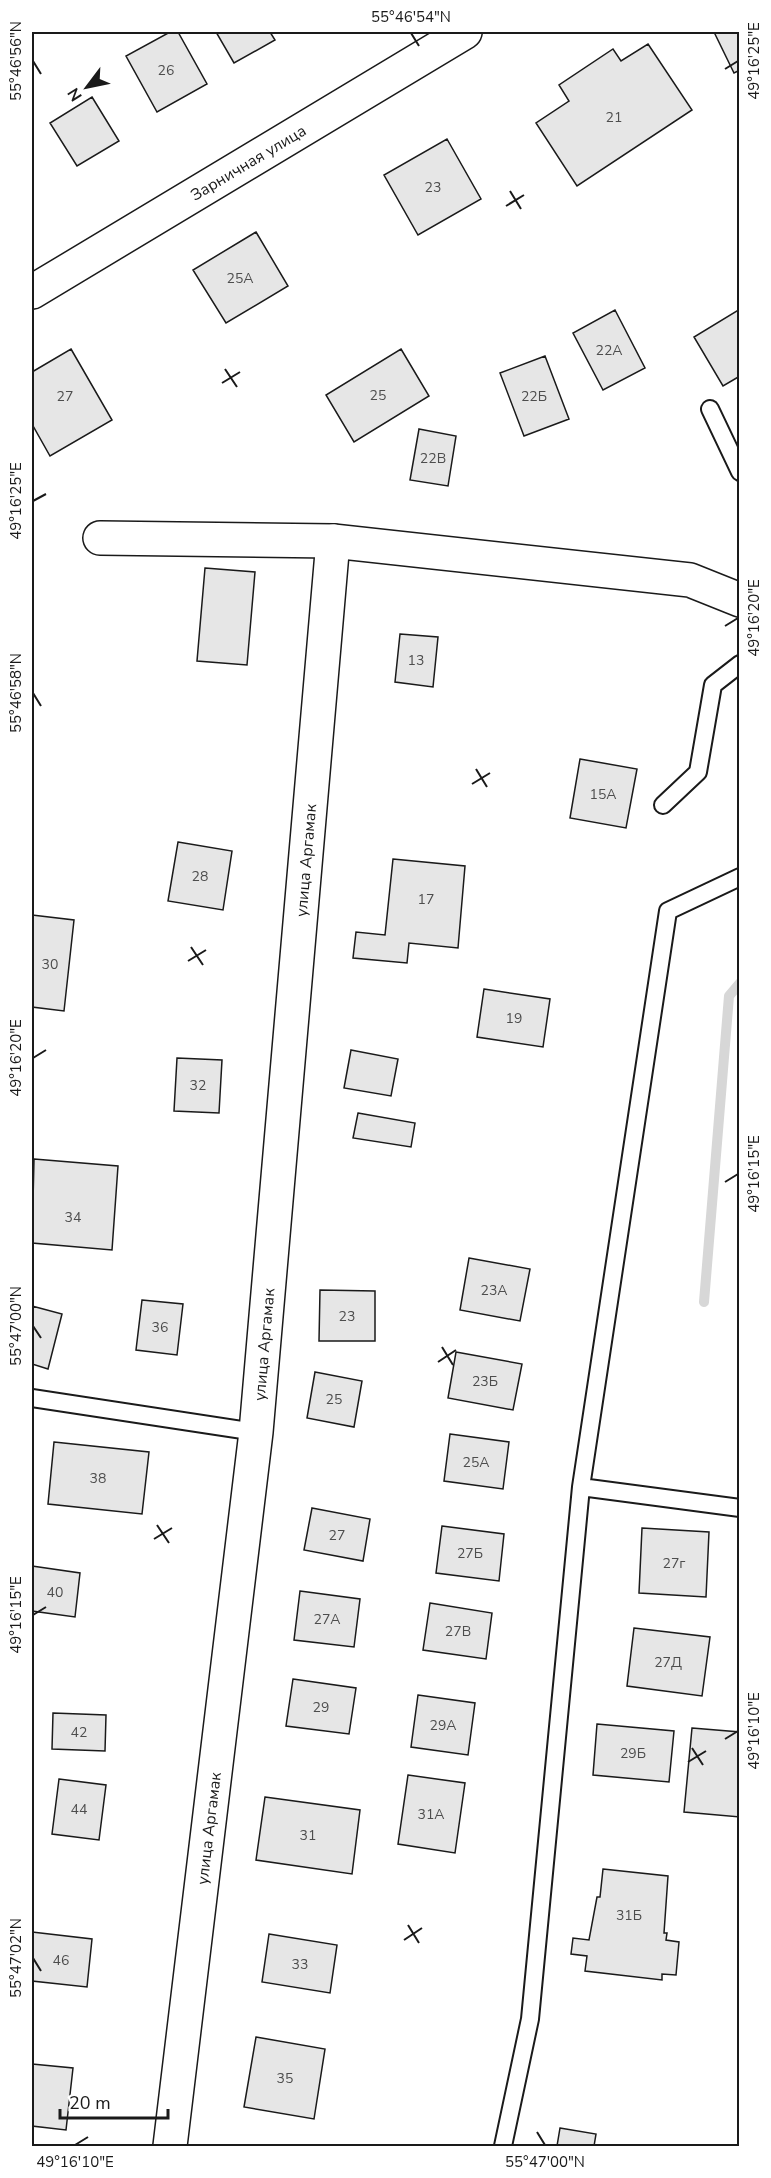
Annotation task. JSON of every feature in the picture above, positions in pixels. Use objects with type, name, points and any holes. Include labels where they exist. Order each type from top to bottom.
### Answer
[{"type":"street","name":"Зарничная улица","points":[[32,292],[465,32]]},
{"type":"street","points":[[100,538],[333,542],[690,580],[740,600]]},
{"type":"street","name":"улица Аргамак","points":[[170,2146],[256,1432],[333,542]]},
{"type":"lane","points":[[710,409],[740,472]]},
{"type":"lane","points":[[663,805],[698,772],[713,686],[740,663]]},
{"type":"lane","points":[[503,2146],[530,2019],[581,1487],[668,911],[740,877]]},
{"type":"lane","points":[[32,1398],[256,1432]]},
{"type":"lane","points":[[581,1487],[740,1508]]},
{"type":"building","points":[[170,32],[178,32],[207,84],[157,112],[126,56]]},
{"type":"building","points":[[216,32],[270,32],[275,40],[234,63]]},
{"type":"building","points":[[714,32],[740,32],[740,70],[734,73]]},
{"type":"building","points":[[648,44],[692,110],[577,186],[536,123],[569,101],[559,85],[613,49],[621,61]]},
{"type":"building","points":[[92,97],[119,141],[77,166],[50,123]]},
{"type":"building","points":[[447,139],[481,199],[418,235],[384,175]]},
{"type":"building","points":[[256,232],[288,286],[226,323],[193,270]]},
{"type":"building","points":[[740,309],[740,376],[723,386],[694,337]]},
{"type":"building","points":[[615,310],[645,368],[603,390],[573,333]]},
{"type":"building","points":[[71,349],[112,420],[50,456],[32,424],[32,372]]},
{"type":"building","points":[[401,349],[429,396],[354,442],[326,395]]},
{"type":"building","points":[[545,356],[569,419],[524,436],[500,373]]},
{"type":"building","points":[[419,429],[456,436],[448,486],[410,480]]},
{"type":"building","points":[[205,568],[255,572],[247,665],[197,661]]},
{"type":"building","points":[[400,634],[438,637],[433,687],[395,682]]},
{"type":"building","points":[[580,759],[637,769],[626,828],[570,818]]},
{"type":"building","points":[[178,842],[232,851],[223,910],[168,901]]},
{"type":"building","points":[[393,859],[465,866],[458,948],[409,943],[407,963],[353,958],[356,932],[385,935]]},
{"type":"building","points":[[32,915],[74,920],[64,1011],[32,1007]]},
{"type":"building","points":[[484,989],[550,999],[543,1047],[477,1037]]},
{"type":"building","points":[[351,1050],[398,1059],[391,1096],[344,1088]]},
{"type":"building","points":[[177,1058],[222,1060],[219,1113],[174,1111]]},
{"type":"building","points":[[358,1113],[415,1123],[411,1147],[353,1138]]},
{"type":"building","points":[[34,1159],[118,1166],[112,1250],[32,1243]]},
{"type":"building","points":[[469,1258],[530,1269],[520,1321],[460,1310]]},
{"type":"building","points":[[320,1290],[375,1291],[375,1341],[319,1341]]},
{"type":"building","points":[[142,1300],[183,1304],[177,1355],[136,1350]]},
{"type":"building","points":[[32,1306],[62,1314],[48,1369],[32,1364]]},
{"type":"building","points":[[456,1352],[522,1364],[513,1410],[448,1398]]},
{"type":"building","points":[[315,1372],[362,1381],[354,1427],[307,1418]]},
{"type":"building","points":[[450,1434],[509,1442],[503,1489],[444,1481]]},
{"type":"building","points":[[54,1442],[149,1452],[142,1514],[48,1504]]},
{"type":"building","points":[[312,1508],[370,1519],[363,1561],[304,1550]]},
{"type":"building","points":[[442,1526],[504,1534],[499,1581],[436,1573]]},
{"type":"building","points":[[642,1528],[709,1532],[706,1597],[639,1593]]},
{"type":"building","points":[[32,1566],[80,1573],[75,1617],[32,1611]]},
{"type":"building","points":[[300,1591],[360,1599],[354,1647],[294,1640]]},
{"type":"building","points":[[430,1603],[492,1613],[486,1659],[423,1650]]},
{"type":"building","points":[[634,1628],[710,1637],[702,1696],[627,1686]]},
{"type":"building","points":[[293,1679],[356,1688],[349,1734],[286,1726]]},
{"type":"building","points":[[418,1695],[475,1703],[468,1755],[411,1747]]},
{"type":"building","points":[[53,1713],[106,1715],[105,1751],[52,1749]]},
{"type":"building","points":[[597,1724],[674,1731],[669,1782],[593,1775]]},
{"type":"building","points":[[692,1728],[740,1732],[740,1817],[684,1812]]},
{"type":"building","points":[[408,1775],[465,1783],[455,1853],[398,1844]]},
{"type":"building","points":[[59,1779],[106,1785],[99,1840],[52,1834]]},
{"type":"building","points":[[265,1797],[360,1810],[352,1874],[256,1860]]},
{"type":"building","points":[[603,1869],[668,1876],[664,1933],[667,1933],[666,1940],[679,1942],[676,1975],[662,1974],[662,1980],[585,1971],[587,1956],[571,1954],[573,1938],[589,1940],[597,1897],[600,1897]]},
{"type":"building","points":[[32,1932],[92,1939],[87,1987],[32,1981]]},
{"type":"building","points":[[269,1934],[337,1945],[330,1993],[262,1982]]},
{"type":"building","points":[[256,2037],[325,2049],[314,2119],[244,2107]]},
{"type":"building","points":[[32,2064],[73,2068],[66,2130],[32,2126]]},
{"type":"building","points":[[560,2128],[596,2134],[594,2146],[557,2146]]},
{"type":"waterway","points":[[704,1302],[729,996],[740,983]]}]
